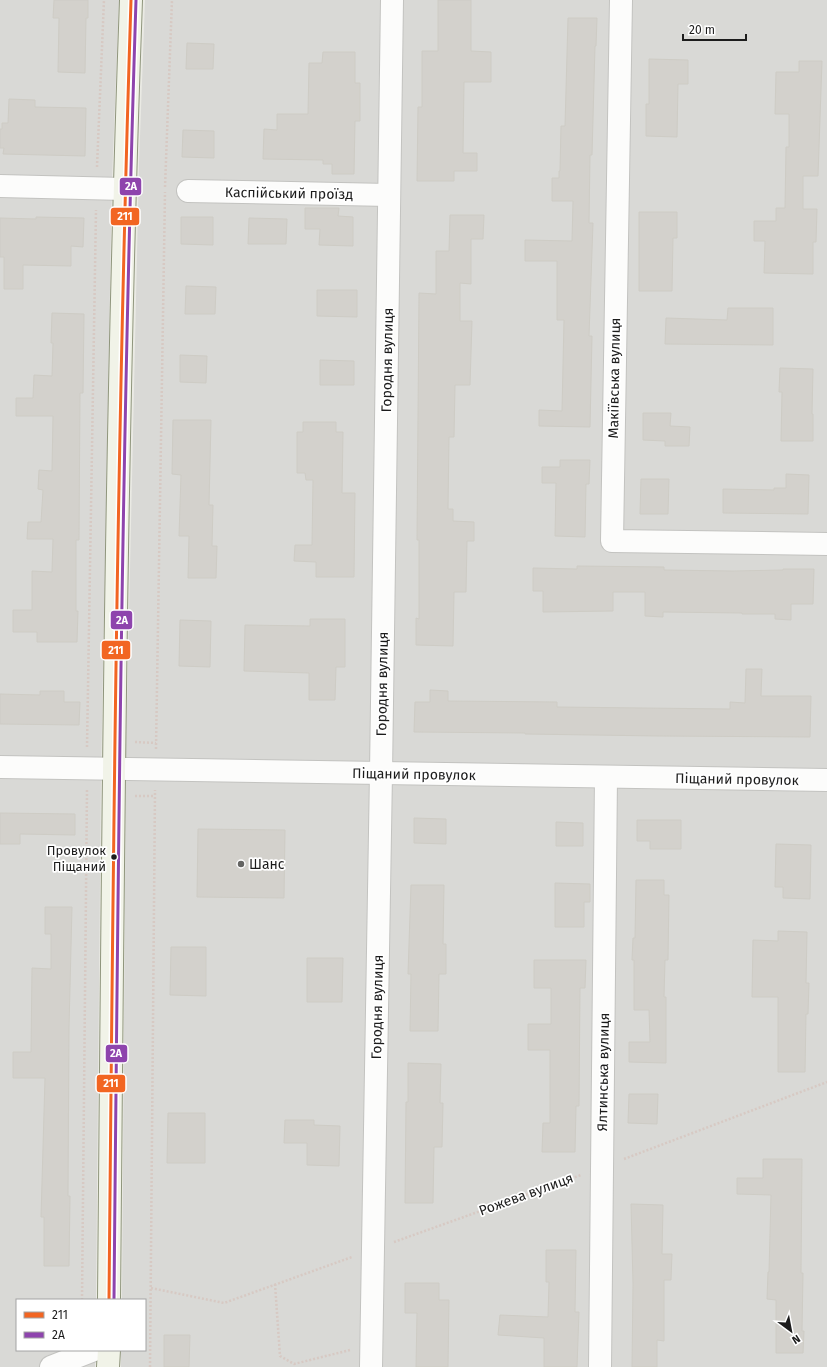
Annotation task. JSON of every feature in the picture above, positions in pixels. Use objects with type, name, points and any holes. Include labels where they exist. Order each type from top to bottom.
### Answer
[{"type":"street","points":[[109,1299],[114,769],[124,189],[131,0]]},
{"type":"street","name":"Городня вулиця","points":[[371,1367],[392,0]]},
{"type":"street","name":"Макіївська вулиця","points":[[621,0],[612,541],[827,544]]},
{"type":"street","points":[[0,186],[124,189]]},
{"type":"street","name":"Каспійський проїзд","points":[[188,191],[389,195]]},
{"type":"street","name":"Піщаний провулок","points":[[0,767],[827,780]]},
{"type":"street","name":"Ялтинська вулиця","points":[[600,1367],[606,777]]},
{"type":"street","points":[[51,1367],[91,1351]]},
{"type":"street","points":[[108,1367],[109,1351]]},
{"type":"path","points":[[82,1299],[87,768],[97,188],[104,0]]},
{"type":"path","points":[[150,1367],[156,769],[165,190],[172,0]]},
{"type":"path","name":"Рожева вулиця","points":[[151,1288],[224,1303],[602,1168],[827,1082]]},
{"type":"path","points":[[275,1284],[280,1356],[294,1364],[371,1345]]},
{"type":"shaded area","points":[[0,0],[119,0],[112,179],[101,774],[96,1299],[16,1299],[16,1351],[95,1351],[95,1367],[0,1367]]},
{"type":"shaded area","points":[[145,0],[827,0],[827,1367],[121,1367],[121,1351],[146,1351],[146,1299],[122,1299],[126,749],[139,164]]},
{"type":"building","points":[[54,0],[88,0],[88,18],[86,18],[85,73],[58,72],[59,18],[53,18]]},
{"type":"building","points":[[438,0],[471,0],[471,51],[491,52],[491,82],[464,82],[463,153],[477,153],[477,171],[454,171],[454,181],[417,181],[418,107],[422,107],[422,51],[438,51]]},
{"type":"building","points":[[568,18],[597,18],[592,155],[590,155],[589,223],[593,223],[589,336],[592,336],[590,427],[539,426],[539,410],[562,411],[564,320],[557,320],[557,261],[525,261],[525,240],[572,241],[573,201],[552,201],[552,178],[559,178],[560,171],[561,126],[565,126]]},
{"type":"building","points":[[187,43],[214,44],[213,69],[186,69]]},
{"type":"building","points":[[323,52],[355,52],[355,83],[360,83],[360,121],[355,121],[354,174],[332,174],[332,164],[323,164],[323,160],[263,159],[264,129],[277,130],[277,114],[308,114],[309,63],[322,63]]},
{"type":"building","points":[[649,59],[688,60],[688,84],[678,84],[677,137],[646,136],[646,104],[649,104]]},
{"type":"building","points":[[799,61],[822,61],[818,176],[803,176],[803,209],[817,209],[816,242],[813,242],[813,274],[764,273],[765,241],[754,241],[754,221],[776,221],[776,208],[785,208],[786,147],[789,147],[789,114],[775,114],[776,72],[799,72]]},
{"type":"building","points":[[9,99],[35,100],[35,107],[86,108],[85,156],[3,154],[4,148],[0,148],[0,129],[2,129],[2,123],[8,123]]},
{"type":"building","points":[[183,130],[214,131],[214,158],[182,157]]},
{"type":"building","points":[[305,208],[339,208],[338,216],[353,217],[353,246],[319,245],[320,229],[305,229]]},
{"type":"building","points":[[639,212],[677,212],[677,238],[673,238],[672,291],[639,291]]},
{"type":"building","points":[[450,215],[484,215],[483,239],[471,239],[471,284],[460,283],[460,321],[472,321],[470,385],[455,385],[454,437],[449,437],[448,509],[453,509],[453,521],[474,522],[474,541],[467,541],[466,592],[454,592],[453,646],[416,645],[416,618],[419,619],[419,540],[417,540],[419,293],[436,294],[436,251],[449,251]]},
{"type":"building","points":[[36,217],[84,218],[83,247],[71,246],[71,266],[23,265],[23,289],[4,289],[4,257],[0,257],[0,218],[36,219]]},
{"type":"building","points":[[181,217],[213,217],[213,245],[181,244]]},
{"type":"building","points":[[249,218],[287,219],[286,244],[248,244]]},
{"type":"building","points":[[186,286],[216,287],[215,314],[185,314]]},
{"type":"building","points":[[317,290],[357,290],[357,317],[317,316]]},
{"type":"building","points":[[728,308],[773,308],[773,345],[665,344],[666,318],[727,320]]},
{"type":"building","points":[[52,313],[84,314],[83,393],[80,393],[79,540],[76,540],[76,611],[78,611],[77,642],[37,642],[37,632],[13,632],[13,610],[32,610],[32,571],[52,572],[53,539],[27,539],[28,522],[41,522],[43,490],[38,489],[39,470],[52,471],[53,416],[16,416],[16,398],[33,398],[34,375],[52,376]]},
{"type":"building","points":[[180,355],[207,356],[206,383],[180,382]]},
{"type":"building","points":[[320,360],[354,361],[354,385],[320,385]]},
{"type":"building","points":[[780,368],[813,369],[813,441],[781,441],[782,392],[779,392]]},
{"type":"building","points":[[643,413],[671,413],[670,426],[690,427],[689,446],[665,446],[665,441],[643,440]]},
{"type":"building","points":[[173,420],[211,420],[209,505],[213,505],[212,546],[217,546],[216,578],[188,578],[189,536],[179,536],[181,475],[172,474]]},
{"type":"building","points":[[303,422],[336,422],[336,432],[343,432],[342,493],[355,493],[354,577],[316,577],[316,562],[294,561],[295,545],[312,545],[313,480],[306,480],[305,473],[297,473],[297,432],[303,432]]},
{"type":"building","points":[[560,460],[590,460],[589,484],[586,484],[585,537],[555,536],[556,483],[542,483],[542,467],[560,467]]},
{"type":"building","points":[[786,474],[809,475],[808,514],[723,513],[723,489],[774,490],[774,488],[786,488]]},
{"type":"building","points":[[641,479],[669,479],[668,514],[640,514]]},
{"type":"building","points":[[577,566],[664,567],[664,570],[733,571],[814,569],[813,604],[791,604],[791,620],[775,619],[775,614],[742,613],[663,612],[663,617],[645,616],[645,592],[613,592],[613,611],[543,612],[543,591],[533,591],[533,568],[577,569]]},
{"type":"building","points":[[310,619],[345,619],[345,667],[336,667],[335,700],[309,700],[309,673],[244,671],[245,625],[310,626]]},
{"type":"building","points":[[180,620],[211,621],[210,667],[179,666]]},
{"type":"building","points":[[746,669],[762,669],[761,696],[811,696],[810,737],[414,732],[415,702],[430,702],[430,690],[448,691],[448,701],[557,702],[557,707],[730,709],[730,702],[745,703]]},
{"type":"building","points":[[40,691],[64,691],[64,702],[80,702],[79,725],[0,724],[0,694],[40,695]]},
{"type":"building","points":[[0,813],[75,814],[75,835],[20,834],[20,844],[0,844]]},
{"type":"building","points":[[414,818],[446,819],[446,844],[414,843]]},
{"type":"building","points":[[637,820],[681,820],[681,849],[650,849],[650,841],[637,841]]},
{"type":"building","points":[[556,822],[583,823],[583,846],[556,846]]},
{"type":"building","points":[[198,829],[285,830],[284,898],[197,897]]},
{"type":"building","points":[[776,844],[811,845],[810,899],[783,898],[783,887],[775,887]]},
{"type":"building","points":[[636,880],[664,880],[664,895],[669,895],[668,960],[665,960],[664,997],[666,997],[666,1063],[629,1062],[629,1042],[650,1042],[649,1010],[634,1010],[634,960],[632,960],[633,938],[635,938]]},
{"type":"building","points":[[555,883],[590,884],[590,902],[584,902],[584,927],[555,927]]},
{"type":"building","points":[[411,885],[444,885],[443,944],[446,944],[446,974],[439,974],[438,1031],[410,1031],[411,974],[408,974]]},
{"type":"building","points":[[45,907],[72,907],[69,1028],[69,1266],[44,1266],[44,1217],[41,1217],[45,1078],[13,1078],[13,1052],[31,1052],[32,968],[51,969],[51,934],[45,934]]},
{"type":"building","points":[[778,931],[807,932],[806,983],[809,983],[808,1014],[806,1014],[805,1072],[778,1072],[778,997],[752,997],[753,940],[778,941]]},
{"type":"building","points":[[171,947],[206,947],[206,996],[170,995]]},
{"type":"building","points":[[307,958],[343,958],[342,1002],[307,1002]]},
{"type":"building","points":[[534,960],[586,960],[585,988],[580,988],[579,1106],[576,1106],[575,1152],[542,1152],[543,1123],[550,1123],[550,1050],[528,1050],[528,1024],[551,1024],[551,988],[534,988]]},
{"type":"building","points":[[408,1063],[441,1064],[440,1103],[443,1103],[442,1147],[434,1147],[433,1203],[405,1203]]},
{"type":"building","points":[[629,1094],[658,1094],[657,1124],[628,1123]]},
{"type":"building","points":[[168,1113],[205,1113],[205,1163],[167,1163]]},
{"type":"building","points":[[285,1120],[314,1120],[314,1125],[340,1126],[339,1166],[307,1165],[307,1143],[284,1143]]},
{"type":"building","points":[[763,1159],[802,1159],[801,1273],[803,1273],[803,1353],[776,1353],[776,1300],[767,1299],[771,1195],[737,1194],[737,1178],[763,1178]]},
{"type":"building","points":[[631,1204],[663,1205],[662,1254],[672,1254],[671,1280],[664,1280],[664,1341],[657,1340],[657,1367],[632,1367],[633,1284]]},
{"type":"building","points":[[546,1250],[576,1250],[575,1312],[579,1312],[577,1367],[544,1367],[544,1338],[498,1335],[500,1315],[548,1317],[549,1282],[546,1282]]},
{"type":"building","points":[[405,1283],[439,1283],[439,1300],[449,1300],[448,1367],[416,1367],[417,1313],[405,1313]]},
{"type":"building","points":[[164,1335],[190,1335],[189,1367],[164,1367]]},
{"type":"transit line","name":"211","points":[[109,1299],[119,487],[131,0]]},
{"type":"transit line","name":"2А","points":[[114,1299],[124,487],[136,0]]},
{"type":"place","name":"Провулок Піщаний","points":[[114,857]]},
{"type":"place","name":"Шанс","points":[[241,864]]}]
